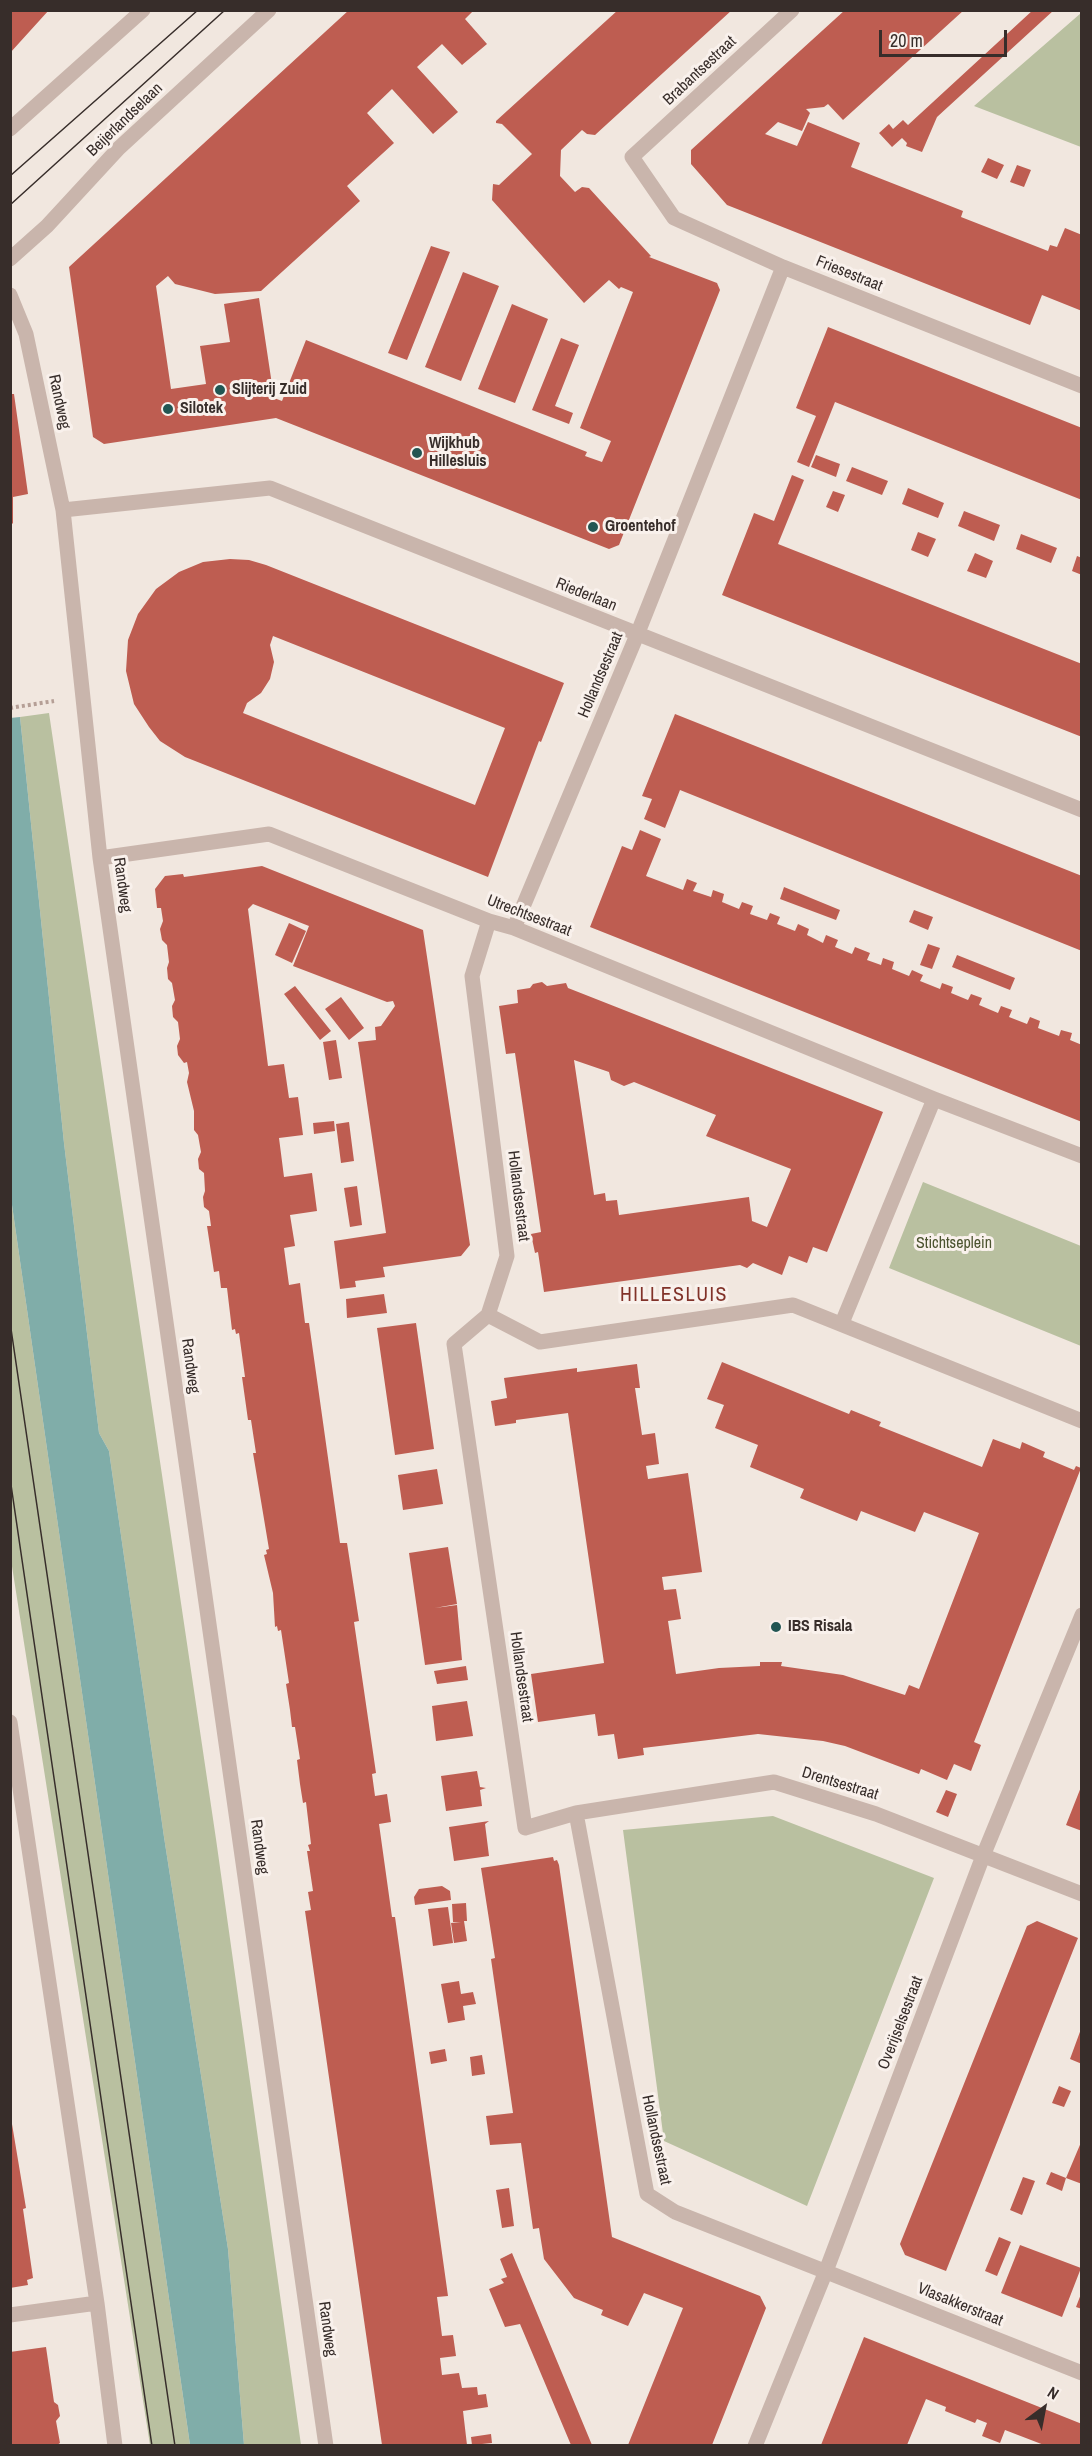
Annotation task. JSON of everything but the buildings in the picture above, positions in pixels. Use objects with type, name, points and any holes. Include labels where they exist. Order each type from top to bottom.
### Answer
[{"type":"street","points":[[10,129],[143,10]]},
{"type":"street","name":"Beijerlandselaan","points":[[10,260],[47,226],[119,148],[269,10]]},
{"type":"street","name":"Brabantsestraat","points":[[633,158],[792,10]]},
{"type":"street","name":"Friesestraat","points":[[633,158],[674,218],[783,267],[1082,386]]},
{"type":"street","name":"Hollandsestraat","points":[[514,928],[637,635],[783,267]]},
{"type":"street","name":"Randweg","points":[[10,295],[26,334],[63,510],[100,858],[326,2445]]},
{"type":"street","name":"Riederlaan","points":[[63,510],[270,488],[1082,810]]},
{"type":"street","name":"Utrechtsestraat","points":[[100,858],[269,834],[489,921],[514,928],[934,1099]]},
{"type":"street","name":"Hollandsestraat","points":[[489,921],[471,976],[507,1256],[488,1315],[454,1344],[525,1828],[576,1813],[647,2194],[675,2212],[826,2271]]},
{"type":"street","points":[[842,1323],[934,1099],[1082,1156]]},
{"type":"street","points":[[488,1315],[540,1342],[793,1305],[1082,1421]]},
{"type":"street","name":"Overijselsestraat","points":[[754,2445],[826,2271],[984,1856],[1082,1615]]},
{"type":"street","points":[[10,1722],[97,2303],[115,2445]]},
{"type":"street","name":"Drentsestraat","points":[[576,1813],[774,1782],[876,1814],[1082,1894]]},
{"type":"street","name":"Vlasakkerstraat","points":[[826,2271],[1082,2373]]},
{"type":"street","points":[[10,2315],[97,2303]]},
{"type":"path","points":[[10,708],[83,697]]},
{"type":"green space","points":[[1081,13],[1081,147],[974,106]]},
{"type":"green space","points":[[49,713],[216,1839],[301,2445],[244,2445],[228,2249],[164,1837],[109,1451],[99,1433],[64,1143],[20,717]]},
{"type":"green space","name":"Stichtseplein","points":[[923,1182],[1081,1246],[1081,1346],[889,1268]]},
{"type":"green space","points":[[10,1191],[190,2445],[150,2445],[11,1560]]},
{"type":"green space","points":[[773,1816],[934,1878],[807,2206],[664,2141],[623,1830]]},
{"type":"water","points":[[20,717],[64,1143],[99,1433],[109,1451],[164,1837],[228,2249],[244,2445],[190,2445],[10,1191],[10,718]]},
{"type":"tram line","points":[[10,176],[198,10]]},
{"type":"tram line","points":[[10,205],[225,10]]},
{"type":"tram line","points":[[10,1322],[175,2446]]},
{"type":"tram line","points":[[10,1478],[152,2446]]},
{"type":"place","name":"Slijterij Zuid","points":[[220,390]]},
{"type":"place","name":"Silotek","points":[[168,409]]},
{"type":"place","name":"Wijkhub Hillesluis","points":[[417,453]]},
{"type":"place","name":"Groentehof","points":[[593,527]]},
{"type":"place","name":"IBS Risala","points":[[776,1627]]},
{"type":"district","name":"HILLESLUIS","points":[[674,1296]]}]
